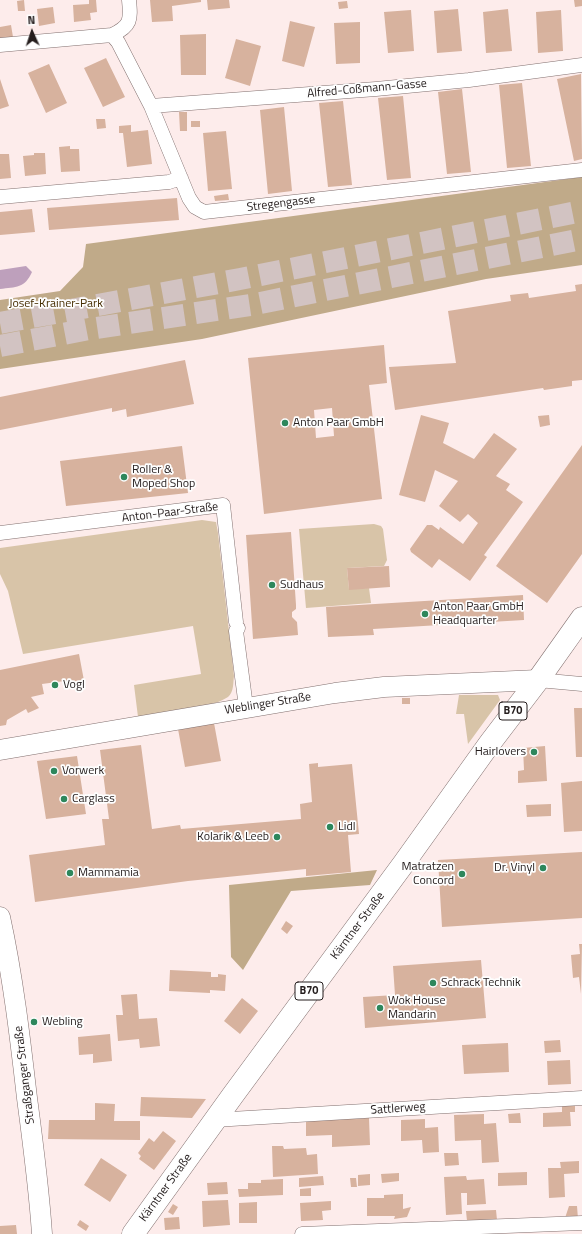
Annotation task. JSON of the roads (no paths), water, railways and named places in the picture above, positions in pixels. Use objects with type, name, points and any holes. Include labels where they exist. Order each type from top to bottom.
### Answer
[{"type":"main road","name":"Kärntner Straße","points":[[133,1234],[214,1120],[404,863],[582,618]]},
{"type":"street","points":[[0,45],[112,35],[126,26],[131,17],[129,0]]},
{"type":"street","points":[[0,197],[161,183],[181,178],[151,106],[118,42],[112,35]]},
{"type":"street","name":"Alfred-Coßmann-Gasse","points":[[151,106],[376,89],[469,80],[582,65]]},
{"type":"street","name":"Stregengasse","points":[[181,178],[192,202],[198,210],[204,212],[582,170]]},
{"type":"street","name":"Anton-Paar-Straße","points":[[0,534],[223,505],[237,625],[236,631],[246,708]]},
{"type":"street","points":[[538,680],[582,684]]},
{"type":"street","name":"Weblinger Straße","points":[[0,750],[246,708],[384,687],[538,680]]},
{"type":"street","name":"Straßganger Straße","points":[[0,917],[10,960],[19,1026],[39,1187],[42,1234]]},
{"type":"street","name":"Sattlerweg","points":[[214,1120],[582,1098]]},
{"type":"street","points":[[302,1234],[582,1223]]},
{"type":"tunnel","points":[[0,323],[240,279],[582,211]]},
{"type":"tunnel","points":[[0,346],[89,329],[250,305],[582,239]]},
{"type":"place","name":"Anton Paar GmbH","points":[[285,423]]},
{"type":"place","name":"Roller & Moped Shop","points":[[124,477]]},
{"type":"place","name":"Sudhaus","points":[[272,585]]},
{"type":"place","name":"Anton Paar GmbH Headquarter","points":[[425,614]]},
{"type":"place","name":"Vogl","points":[[55,685]]},
{"type":"place","name":"Hairlovers","points":[[534,752]]},
{"type":"place","name":"Vorwerk","points":[[54,771]]},
{"type":"place","name":"Carglass","points":[[64,799]]},
{"type":"place","name":"Lidl","points":[[330,827]]},
{"type":"place","name":"Kolarik & Leeb","points":[[277,837]]},
{"type":"place","name":"Dr. Vinyl","points":[[543,868]]},
{"type":"place","name":"Mammamia","points":[[70,873]]},
{"type":"place","name":"Matratzen Concord","points":[[462,874]]},
{"type":"place","name":"Schrack Technik","points":[[433,983]]},
{"type":"place","name":"Wok House Mandarin","points":[[380,1008]]},
{"type":"place","name":"Webling","points":[[34,1022]]},
{"type":"park label","name":"Josef-Krainer-Park","points":[[56,304]]}]
